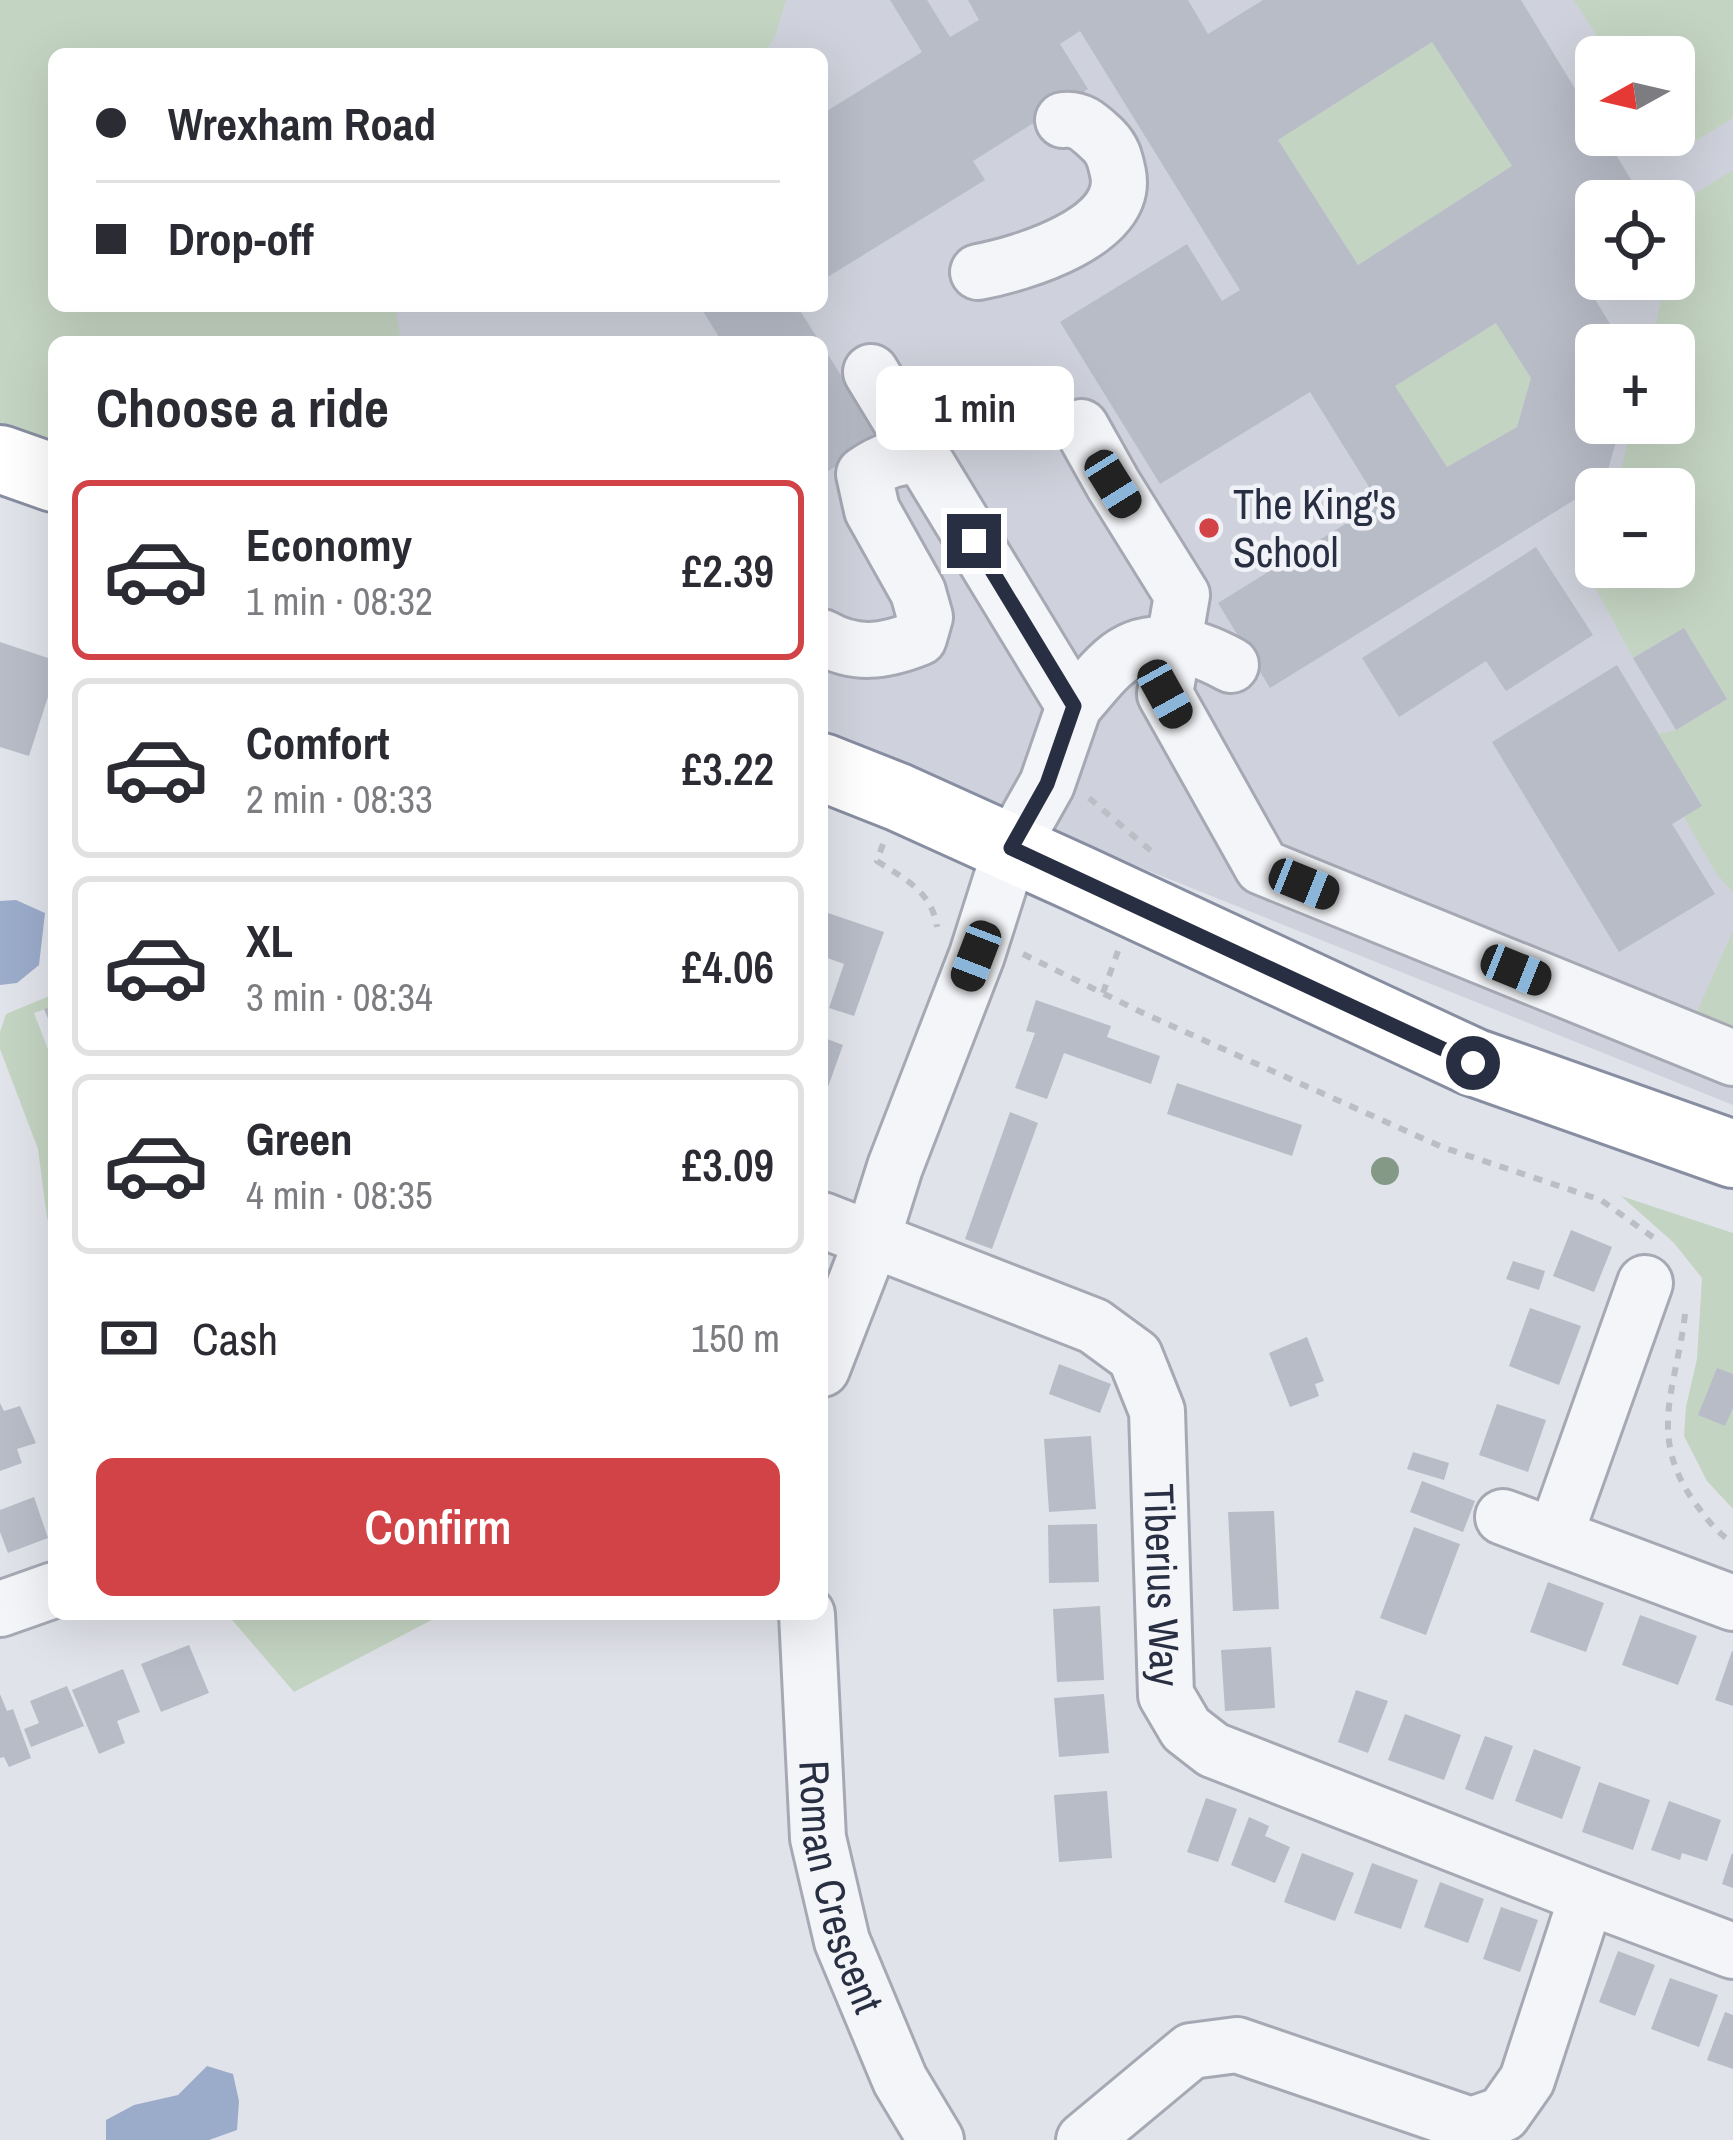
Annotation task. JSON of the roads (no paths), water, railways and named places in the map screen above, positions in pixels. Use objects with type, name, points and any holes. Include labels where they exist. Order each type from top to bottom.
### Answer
[{"type":"highway","points":[[0,459],[48,476]]},
{"type":"highway","points":[[828,768],[1011,848],[1473,1063],[1733,1154]]},
{"type":"street","points":[[978,272],[1015,266],[1070,242],[1109,211],[1120,181],[1112,149],[1083,123],[1063,121]]},
{"type":"street","points":[[871,372],[922,457],[1065,729]]},
{"type":"street","points":[[1081,427],[1182,595],[1170,669]]},
{"type":"street","points":[[828,640],[866,652],[919,638],[925,617],[918,592],[872,510],[864,474],[892,459],[922,457]]},
{"type":"street","points":[[828,1354],[976,956],[1011,848],[1047,784],[1065,729],[1116,659],[1144,647],[1170,669],[1262,867],[1733,1058]]},
{"type":"street","points":[[1170,669],[1202,650],[1231,665]]},
{"type":"street","name":"Tiberius Way","points":[[828,1222],[1094,1326],[1135,1356],[1157,1411],[1166,1695],[1186,1729],[1213,1750],[1733,1951]]},
{"type":"street","points":[[1555,1536],[1581,1461],[1664,1276]]},
{"type":"street","points":[[1503,1517],[1733,1603]]},
{"type":"street","points":[[0,1609],[48,1592]]},
{"type":"street","name":"Roman Crescent","points":[[808,1620],[818,1838],[842,1941],[900,2080],[936,2140]]},
{"type":"street","points":[[1084,2140],[1191,2051],[1237,2044],[1471,2125],[1502,2114],[1527,2080],[1587,1896]]},
{"type":"water","points":[[16,900],[45,913],[39,965],[17,983],[0,985],[0,901]]},
{"type":"water","points":[[207,2066],[233,2074],[239,2101],[237,2130],[209,2140],[106,2140],[106,2120],[134,2105],[178,2095]]},
{"type":"place","name":"The King's School","points":[[1209,528]]}]
